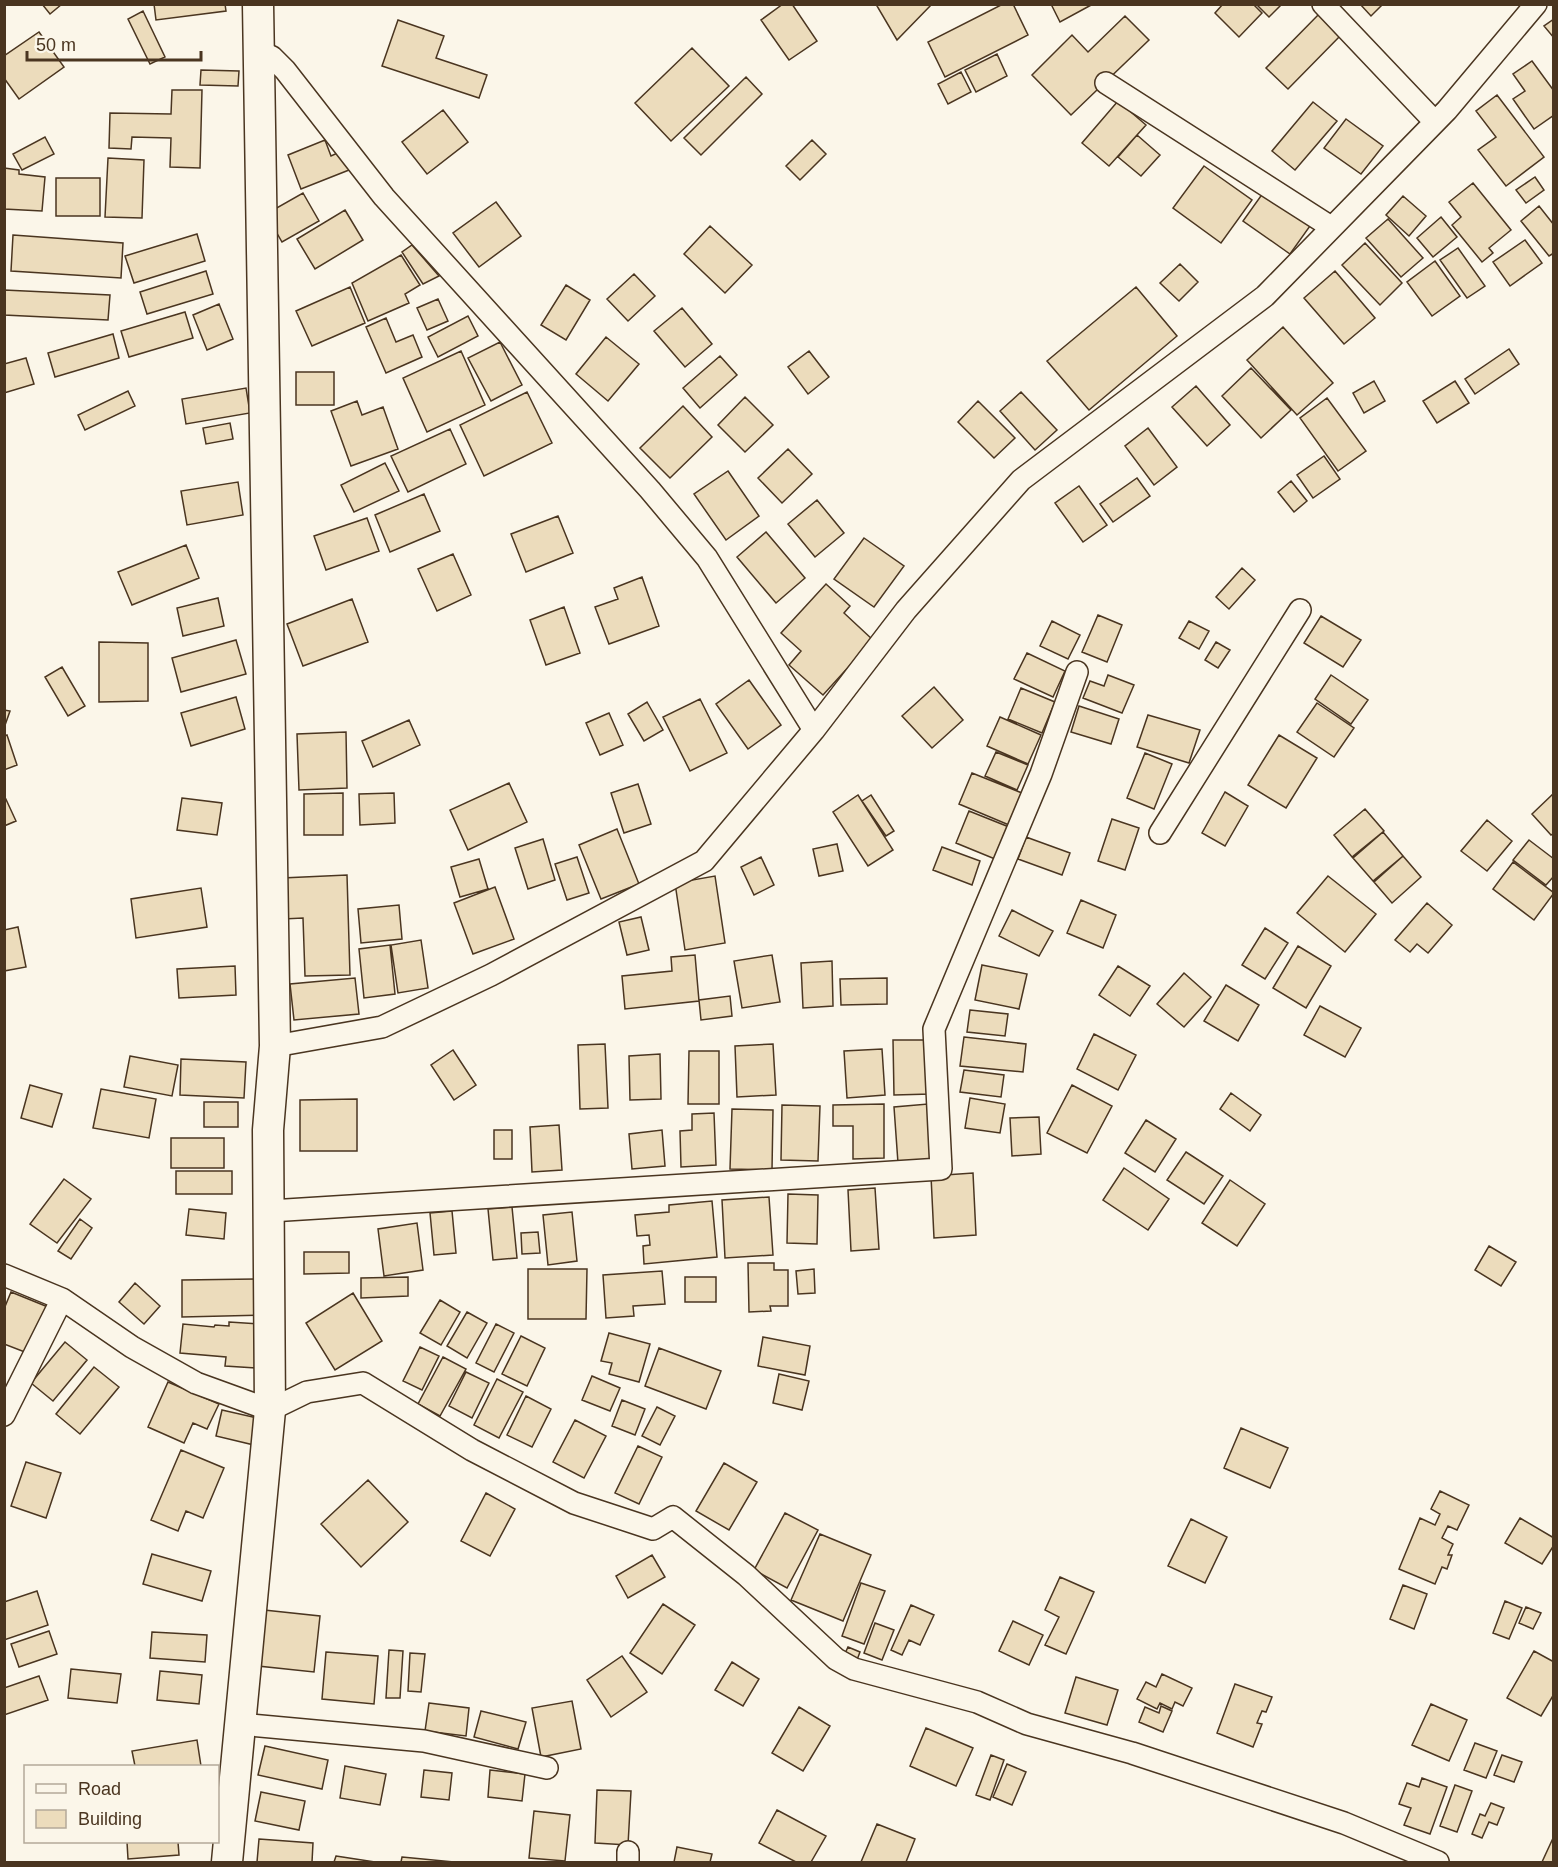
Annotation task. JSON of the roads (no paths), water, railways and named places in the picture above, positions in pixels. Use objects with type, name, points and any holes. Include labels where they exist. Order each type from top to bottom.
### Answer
[{"type":"street","points":[[226,1863],[270,1410],[268,1130],[275,1046],[258,4]]},
{"type":"street","points":[[1323,4],[1435,122]]},
{"type":"street","points":[[275,1046],[382,1027],[491,975],[704,861],[814,730],[906,610],[1021,480],[1265,296],[1435,122],[1536,4]]},
{"type":"street","points":[[259,51],[272,57],[285,70],[384,197],[650,490],[707,558],[814,730]]},
{"type":"street","points":[[1106,82],[1331,228]]},
{"type":"street","points":[[1160,833],[1300,609]]},
{"type":"street","points":[[270,1211],[941,1169],[934,1029],[1041,774],[1077,672]]},
{"type":"street","points":[[4,1275],[62,1299],[132,1347],[196,1383],[270,1410],[307,1392],[363,1383],[472,1450],[574,1503],[653,1529],[673,1517],[746,1575],[836,1659],[854,1669],[977,1702],[1027,1724],[1132,1753],[1344,1823],[1438,1863]]},
{"type":"street","points":[[4,1415],[62,1299]]},
{"type":"street","points":[[239,1724],[424,1740],[547,1768]]}]
